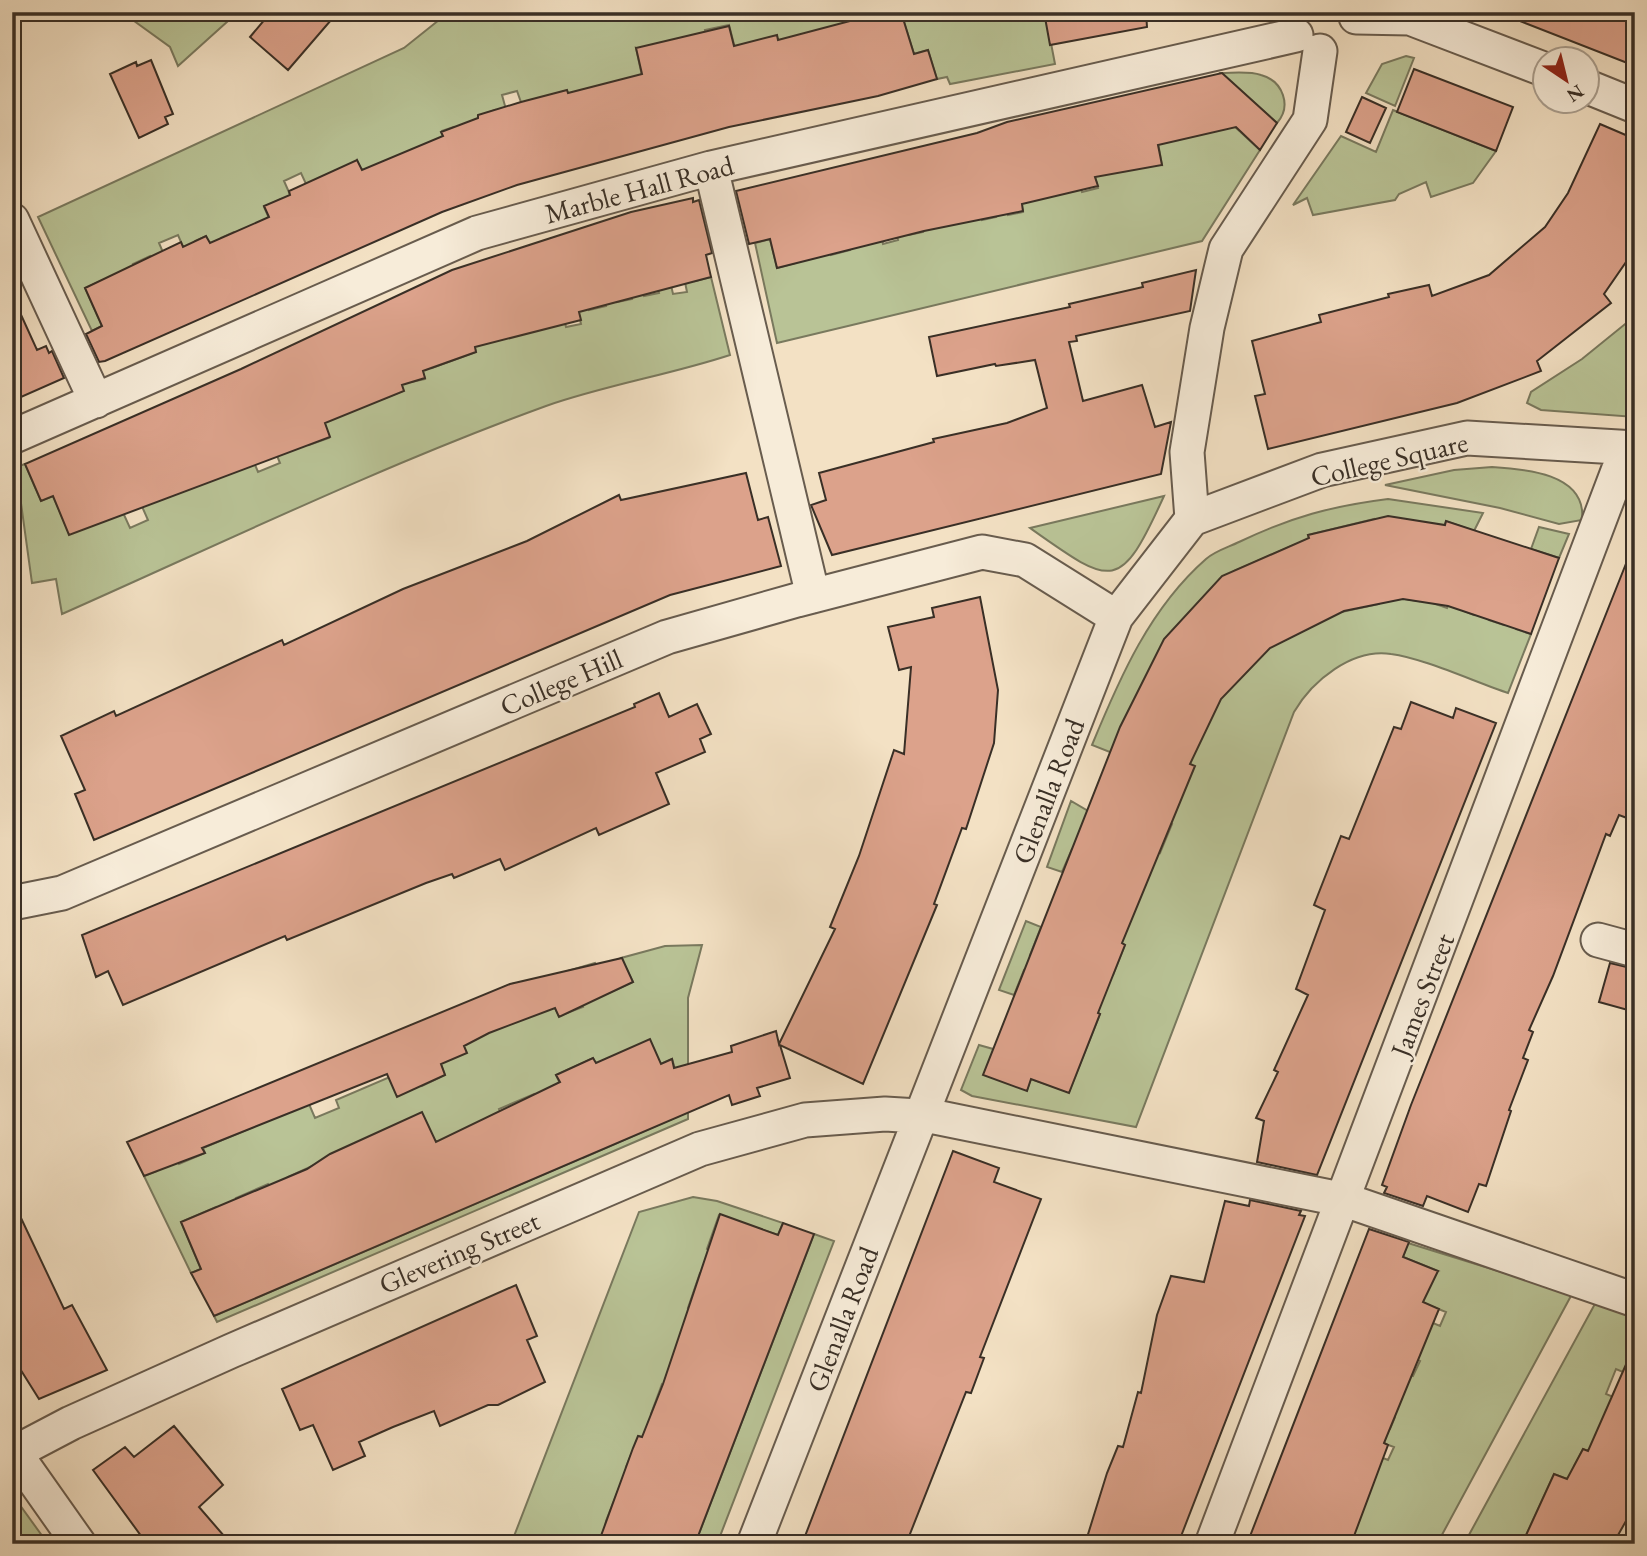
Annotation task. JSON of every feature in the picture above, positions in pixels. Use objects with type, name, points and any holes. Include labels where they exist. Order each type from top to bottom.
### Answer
[{"type":"street","points":[[1356,15],[1412,15],[1532,66]]},
{"type":"street","name":"Marble Hall Road","points":[[12,438],[477,233],[711,168],[1303,33],[1342,46],[1355,28],[1356,15]]},
{"type":"street","points":[[1192,519],[1187,452],[1207,328],[1226,249],[1310,120],[1303,33]]},
{"type":"street","points":[[1602,93],[1635,106]]},
{"type":"street","points":[[711,168],[813,596]]},
{"type":"street","points":[[12,220],[96,401]]},
{"type":"street","name":"College Square","points":[[1192,519],[1322,471],[1466,438],[1634,447]]},
{"type":"street","name":"James Street","points":[[1212,1544],[1345,1200],[1618,471],[1634,447]]},
{"type":"street","name":"Glenalla Road","points":[[754,1544],[1116,618],[1192,519]]},
{"type":"street","name":"College Hill","points":[[12,903],[62,893],[667,637],[982,552],[1025,560],[1116,618]]},
{"type":"street","points":[[1598,940],[1635,950]]},
{"type":"street","name":"Glevering Street","points":[[13,1452],[223,1354],[700,1149],[805,1120],[885,1114],[921,1116],[1345,1200],[1635,1300]]},
{"type":"street","points":[[13,1452],[79,1544]]},
{"type":"green space","points":[[134,12],[238,12],[178,66],[170,47],[130,18]]},
{"type":"green space","points":[[449,12],[885,12],[786,76],[777,36],[740,68],[729,25],[705,30],[721,94],[636,48],[642,76],[522,105],[517,91],[502,95],[513,135],[495,110],[478,116],[491,158],[454,127],[442,131],[455,169],[376,205],[357,160],[324,223],[301,173],[284,181],[307,233],[281,199],[264,207],[281,245],[234,232],[221,238],[222,271],[206,236],[195,241],[198,281],[178,235],[159,243],[176,283],[165,288],[150,256],[133,264],[152,305],[128,269],[85,288],[102,326],[92,331],[38,217],[404,48]]},
{"type":"green space","points":[[901,12],[1045,12],[1055,64],[950,84],[947,77],[937,79],[928,50],[914,54]]},
{"type":"green space","points":[[1406,56],[1414,58],[1395,106],[1366,93],[1382,64]]},
{"type":"green space","points":[[1221,73],[1256,74],[1275,83],[1280,88],[1284,102],[1282,116],[1277,123]]},
{"type":"green space","points":[[1393,110],[1496,151],[1473,183],[1431,197],[1426,182],[1399,194],[1395,200],[1313,215],[1307,198],[1293,205],[1341,136],[1376,152]]},
{"type":"green space","points":[[1234,126],[1260,150],[1202,241],[777,343],[755,243],[770,239],[777,268],[796,263],[824,222],[831,255],[850,250],[843,220],[875,211],[883,244],[898,240],[890,208],[909,235],[923,232],[917,201],[974,188],[982,220],[996,217],[989,184],[1000,181],[1008,215],[1023,212],[1016,177],[1074,161],[1082,192],[1098,188],[1090,157],[1162,165],[1158,143]]},
{"type":"green space","points":[[677,243],[695,281],[711,277],[730,355],[569,399],[484,429],[302,506],[62,614],[56,579],[32,583],[16,467],[25,464],[41,501],[53,496],[69,533],[105,473],[130,528],[148,520],[124,466],[235,417],[258,472],[280,463],[257,407],[289,392],[309,445],[329,438],[310,383],[383,399],[403,391],[388,346],[398,343],[411,382],[425,379],[412,336],[422,333],[432,368],[476,352],[464,312],[554,281],[566,327],[581,324],[570,275],[580,272],[589,310],[606,306],[595,261],[606,258],[617,302],[632,299],[621,256],[633,253],[644,296],[659,293],[648,249],[662,246],[673,294],[687,292]]},
{"type":"green space","points":[[1635,316],[1635,417],[1541,410],[1527,403],[1531,392],[1582,359]]},
{"type":"green space","points":[[1492,467],[1536,472],[1564,483],[1575,492],[1581,504],[1582,520],[1559,524],[1500,508],[1385,485],[1454,470]]},
{"type":"green space","points":[[1164,496],[1136,550],[1124,564],[1112,570],[1097,569],[1080,562],[1030,528]]},
{"type":"green space","points":[[1388,499],[1483,513],[1474,531],[1446,521],[1433,559],[1427,601],[1447,608],[1461,568],[1462,610],[1474,615],[1502,581],[1489,620],[1504,625],[1518,587],[1516,629],[1531,634],[1508,693],[1418,660],[1376,653],[1362,656],[1335,669],[1311,689],[1294,712],[1136,1127],[972,1096],[961,1090],[979,1045],[993,1049],[1027,1090],[1031,1079],[1069,1092],[1100,1014],[1065,1000],[1069,988],[1024,970],[1014,995],[999,990],[1026,921],[1041,927],[1030,955],[1113,975],[1125,945],[1090,931],[1116,866],[1072,849],[1062,872],[1047,867],[1071,801],[1160,853],[1172,824],[1137,809],[1110,752],[1092,745],[1138,645],[1168,599],[1186,578],[1214,554],[1294,519]],"holes":[[[1374,519],[1379,604],[1342,612],[1319,582],[1308,535]],[[1431,523],[1419,601],[1398,598]],[[1294,545],[1302,586],[1319,623],[1279,643],[1252,609],[1234,571]]]},
{"type":"green space","points":[[1539,527],[1569,534],[1559,558],[1531,549]]},
{"type":"green space","points":[[702,945],[688,998],[688,1112],[688,1119],[217,1322],[214,1316],[577,1160],[549,1126],[534,1094],[499,1109],[511,1138],[464,1160],[323,1161],[288,1177],[308,1224],[289,1232],[268,1184],[236,1198],[255,1244],[236,1253],[216,1207],[181,1222],[201,1269],[191,1273],[144,1176],[157,1171],[172,1150],[179,1164],[205,1153],[203,1148],[282,1115],[306,1097],[315,1118],[339,1108],[336,1100],[413,1067],[422,1086],[445,1075],[441,1064],[462,1045],[489,999],[505,986],[516,983],[555,1008],[559,1016],[583,1007],[568,971],[595,963],[609,993],[633,982],[621,958],[665,946]],"holes":[[[593,1058],[607,1088],[672,1059],[688,1112],[583,1158],[565,1119],[574,1114],[556,1075]]]},
{"type":"green space","points":[[693,1197],[717,1201],[783,1223],[778,1235],[719,1215],[707,1249],[764,1270],[700,1273],[688,1308],[742,1328],[712,1403],[662,1384],[651,1414],[699,1432],[689,1456],[639,1436],[626,1467],[676,1486],[668,1506],[619,1488],[606,1521],[603,1544],[597,1541],[511,1544],[639,1212]]},
{"type":"green space","points":[[814,1234],[834,1241],[717,1544],[695,1544]]},
{"type":"green space","points":[[1408,1243],[1572,1294],[1437,1544],[1322,1544],[1331,1438],[1388,1460],[1394,1447],[1337,1426],[1390,1429],[1395,1417],[1362,1357],[1413,1376],[1420,1361],[1368,1341],[1383,1302],[1440,1326],[1446,1312],[1389,1289],[1438,1271],[1403,1257]]},
{"type":"green space","points":[[1596,1302],[1635,1317],[1635,1377],[1616,1369],[1606,1394],[1635,1406],[1618,1462],[1583,1449],[1574,1466],[1601,1492],[1554,1474],[1522,1544],[1464,1544]]},
{"type":"green space","points":[[12,1494],[48,1544],[12,1544]]},
{"type":"building","points":[[271,12],[338,12],[288,70],[250,37]]},
{"type":"building","points":[[884,12],[901,12],[914,54],[928,50],[937,79],[878,96],[729,127],[517,185],[442,212],[105,361],[99,362],[86,334],[102,326],[85,288],[181,242],[183,247],[206,236],[210,243],[269,217],[264,206],[290,195],[289,191],[357,160],[362,170],[443,136],[441,132],[478,118],[478,115],[567,90],[568,93],[642,74],[636,48],[729,26],[734,46],[777,35],[778,40]]},
{"type":"building","points":[[1044,12],[1146,12],[1147,27],[1050,45]]},
{"type":"building","points":[[1635,12],[1635,66],[1602,53],[1602,46],[1584,46],[1502,14]]},
{"type":"building","points":[[151,60],[173,114],[165,117],[168,124],[139,138],[110,74],[136,62],[137,66]]},
{"type":"building","points":[[1414,69],[1513,107],[1496,151],[1397,112]]},
{"type":"building","points":[[1222,73],[1277,123],[1260,150],[1236,127],[1158,145],[1162,165],[1095,177],[1098,186],[1022,204],[1023,211],[924,231],[777,268],[770,239],[749,244],[736,191],[977,133],[1007,122]]},
{"type":"building","points":[[1362,97],[1386,108],[1370,143],[1346,132]]},
{"type":"building","points":[[1600,124],[1635,139],[1635,249],[1604,294],[1611,303],[1537,361],[1541,371],[1457,403],[1268,449],[1255,396],[1265,394],[1252,341],[1321,322],[1319,315],[1389,297],[1388,294],[1429,285],[1432,296],[1489,275],[1545,227],[1568,193]]},
{"type":"building","points":[[693,198],[693,202],[699,200],[712,253],[706,255],[711,277],[579,312],[581,320],[475,347],[476,352],[423,371],[425,378],[402,385],[404,391],[325,423],[330,437],[69,535],[53,496],[41,501],[25,464],[241,369],[452,270],[631,212]]},
{"type":"building","points":[[1196,270],[1190,311],[1076,336],[1077,341],[1069,342],[1083,401],[1142,385],[1155,427],[1171,422],[1161,474],[832,555],[811,505],[826,500],[819,473],[934,442],[933,439],[1007,423],[1047,408],[1035,360],[995,364],[937,376],[929,337],[1070,307],[1069,304],[1143,287],[1142,283]]},
{"type":"building","points":[[12,295],[37,350],[46,346],[49,353],[52,351],[64,378],[12,401]]},
{"type":"building","points":[[746,473],[758,520],[768,517],[781,566],[670,595],[94,840],[75,794],[85,790],[61,736],[114,711],[116,716],[282,640],[284,645],[403,589],[527,541],[619,495],[621,500]]},
{"type":"building","points":[[1388,516],[1445,525],[1446,521],[1559,558],[1531,634],[1448,606],[1403,599],[1344,611],[1270,648],[1221,699],[1190,764],[1195,766],[1122,943],[1125,945],[1069,1093],[1031,1079],[1027,1091],[983,1075],[1120,727],[1164,639],[1222,576],[1309,538],[1308,535]]},
{"type":"building","points":[[1633,546],[1635,821],[1619,815],[1610,836],[1606,834],[1553,976],[1529,1030],[1533,1032],[1523,1058],[1528,1060],[1509,1110],[1511,1111],[1486,1186],[1479,1184],[1468,1212],[1427,1196],[1423,1206],[1384,1193],[1387,1187],[1382,1185],[1411,1105]]},
{"type":"building","points":[[980,597],[998,690],[994,743],[966,829],[962,828],[934,904],[937,905],[863,1084],[780,1045],[790,1078],[757,1088],[760,1096],[732,1105],[729,1095],[214,1316],[191,1273],[201,1269],[181,1222],[307,1169],[330,1154],[422,1112],[436,1142],[560,1082],[556,1075],[593,1058],[596,1063],[650,1039],[661,1064],[672,1059],[674,1068],[732,1052],[731,1046],[776,1031],[779,1044],[835,929],[830,927],[859,856],[894,750],[904,754],[911,667],[899,670],[888,627],[934,617],[932,608]]},
{"type":"building","points":[[659,693],[669,717],[697,704],[711,734],[700,739],[705,752],[656,773],[669,804],[599,835],[596,828],[505,870],[500,859],[454,878],[452,874],[426,883],[287,940],[285,936],[123,1005],[108,971],[96,977],[82,935],[635,707],[634,704]]},
{"type":"building","points":[[1411,702],[1453,718],[1456,708],[1496,723],[1317,1175],[1257,1162],[1264,1121],[1256,1118],[1278,1072],[1274,1070],[1308,995],[1296,989],[1325,910],[1314,905],[1341,836],[1349,839],[1394,727],[1401,729]]},
{"type":"building","points":[[622,958],[633,982],[559,1017],[555,1008],[489,1033],[464,1046],[467,1053],[441,1064],[445,1075],[397,1097],[387,1074],[202,1148],[205,1153],[144,1176],[127,1142],[510,984]]},
{"type":"building","points":[[1610,963],[1635,969],[1635,1012],[1599,1002]]},
{"type":"building","points":[[953,1151],[999,1168],[994,1182],[1041,1199],[980,1357],[984,1358],[971,1393],[966,1392],[906,1544],[802,1544]]},
{"type":"building","points":[[12,1199],[64,1309],[72,1305],[107,1370],[39,1399],[12,1356]]},
{"type":"building","points":[[1250,1200],[1301,1211],[1299,1215],[1305,1216],[1178,1544],[1085,1544],[1107,1473],[1118,1446],[1123,1447],[1138,1392],[1141,1393],[1157,1315],[1171,1276],[1204,1282],[1225,1201],[1249,1206]]},
{"type":"building","points":[[720,1214],[778,1235],[783,1223],[814,1234],[695,1544],[598,1544],[633,1448],[638,1436],[642,1437],[663,1384]]},
{"type":"building","points":[[1369,1229],[1409,1242],[1403,1257],[1438,1271],[1423,1302],[1439,1309],[1384,1443],[1388,1445],[1351,1544],[1247,1544]]},
{"type":"building","points":[[516,1285],[537,1336],[527,1340],[545,1382],[498,1405],[488,1405],[440,1426],[434,1411],[393,1427],[359,1442],[365,1456],[333,1470],[313,1425],[300,1430],[282,1389]]},
{"type":"building","points":[[1635,1344],[1635,1505],[1613,1544],[1522,1544],[1554,1474],[1567,1479],[1583,1449],[1588,1451]]},
{"type":"building","points":[[174,1426],[223,1485],[199,1507],[231,1544],[147,1544],[93,1470],[125,1447],[134,1457]]}]
